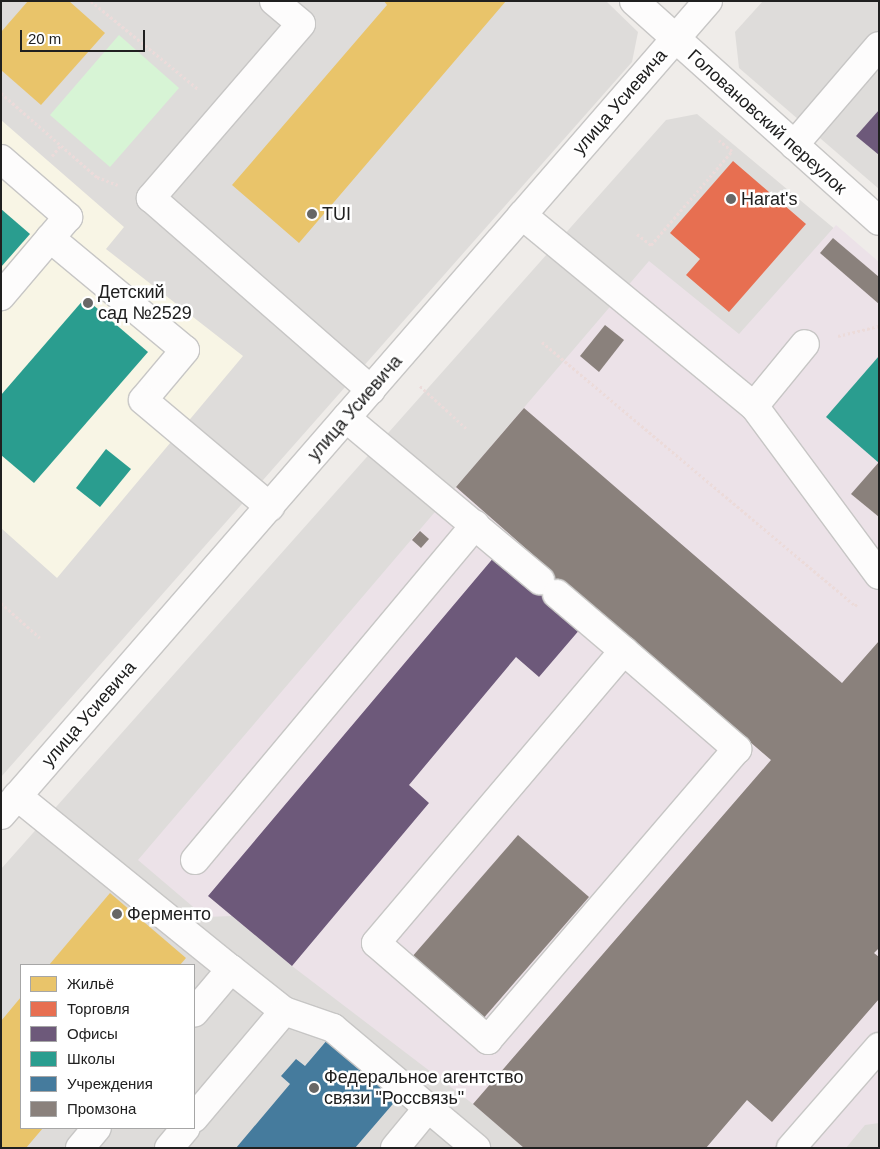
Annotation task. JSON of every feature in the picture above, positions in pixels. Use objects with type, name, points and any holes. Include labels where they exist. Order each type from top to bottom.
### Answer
[{"type":"street","points":[[274,1],[301,24],[151,198],[371,390]]},
{"type":"street","name":"Головановский переулок","points":[[634,1],[674,40],[879,221]]},
{"type":"street","name":"улица Усиевича","points":[[9,805],[708,1]]},
{"type":"street","points":[[794,145],[879,46]]},
{"type":"street","points":[[1,159],[68,218],[1,296]]},
{"type":"street","points":[[522,215],[754,406],[878,575]]},
{"type":"street","points":[[50,238],[184,350],[143,400],[270,507]]},
{"type":"street","points":[[754,406],[805,344]]},
{"type":"street","points":[[346,418],[624,651],[737,749],[488,1040],[376,943],[624,651]]},
{"type":"street","points":[[195,860],[474,525]]},
{"type":"street","points":[[9,805],[232,969],[284,1011],[333,1028],[476,1148]]},
{"type":"street","points":[[195,1012],[232,969]]},
{"type":"street","points":[[195,1117],[284,1011]]},
{"type":"street","points":[[791,1148],[879,1047]]},
{"type":"street","points":[[395,1148],[428,1108]]},
{"type":"street","points":[[80,1148],[96,1129]]},
{"type":"street","points":[[169,1148],[185,1129]]},
{"type":"path","points":[[91,1],[226,112]]},
{"type":"path","points":[[1,93],[97,177],[151,198]]},
{"type":"path","points":[[637,234],[651,245],[732,151],[719,140]]},
{"type":"path","points":[[542,342],[855,606],[878,575]]},
{"type":"path","points":[[394,363],[467,429]]},
{"type":"path","points":[[1,603],[40,638]]},
{"type":"shaded area","points":[[1,1],[606,1],[638,32],[632,62],[1,777]]},
{"type":"shaded area","points":[[763,1],[879,1],[879,189],[739,68],[735,32]]},
{"type":"shaded area","points":[[697,114],[879,266],[879,1148],[1,1148],[1,869],[666,120]]},
{"type":"shaded area","name":"Детский сад №2529","points":[[1,120],[124,227],[106,249],[243,356],[57,578],[1,528]]},
{"type":"shaded area","points":[[836,225],[879,262],[879,1123],[865,1125],[846,1148],[524,1148],[473,1104],[292,966],[232,916],[205,917],[138,860],[649,261],[739,334]]},
{"type":"green space","points":[[119,35],[179,88],[110,167],[50,115]]},
{"type":"building: Жильё","points":[[28,1],[69,1],[105,33],[41,105],[1,70],[1,32]]},
{"type":"building: Жильё","points":[[384,1],[506,1],[299,243],[232,185],[387,5]]},
{"type":"building: Жильё","points":[[110,893],[186,958],[181,964],[50,964]]},
{"type":"building: Жильё","points":[[20,998],[20,1129],[42,1129],[26,1148],[1,1148],[1,1021]]},
{"type":"building: Торговля","points":[[733,161],[806,224],[729,312],[686,275],[700,259],[670,233]]},
{"type":"building: Офисы","points":[[879,110],[879,155],[856,136]]},
{"type":"building: Офисы","points":[[495,556],[581,628],[539,677],[516,657],[409,785],[429,803],[292,966],[208,896]]},
{"type":"building: Школы","points":[[1,209],[30,234],[1,267]]},
{"type":"building: Школы","points":[[85,298],[148,352],[34,483],[1,455],[1,395]]},
{"type":"building: Школы","points":[[879,356],[879,463],[826,417]]},
{"type":"building: Школы","points":[[106,449],[131,469],[100,507],[76,488]]},
{"type":"building: Учреждения","points":[[328,1039],[398,1098],[355,1148],[236,1148],[290,1084],[281,1076],[296,1059],[305,1066]]},
{"type":"building: Промзона","points":[[833,238],[879,277],[879,304],[820,253]]},
{"type":"building: Промзона","points":[[605,325],[624,340],[599,372],[580,356]]},
{"type":"building: Промзона","points":[[524,408],[842,683],[879,641],[879,948],[874,953],[879,957],[879,999],[772,1122],[747,1100],[706,1148],[524,1148],[473,1104],[771,760],[566,583],[549,601],[533,587],[549,569],[456,487]]},
{"type":"building: Промзона","points":[[879,462],[879,517],[851,494]]},
{"type":"building: Промзона","points":[[420,531],[429,539],[421,548],[412,540]]},
{"type":"building: Промзона","points":[[518,835],[589,897],[482,1020],[411,958]]},
{"type":"place","name":"Harat's","points":[[731,199]]},
{"type":"place","name":"TUI","points":[[312,214]]},
{"type":"place","name":"Детский сад №2529","points":[[88,303]]},
{"type":"place","name":"Ферменто","points":[[117,914]]},
{"type":"place","name":"Федеральное агентство связи \"Россвязь\"","points":[[314,1088]]}]
